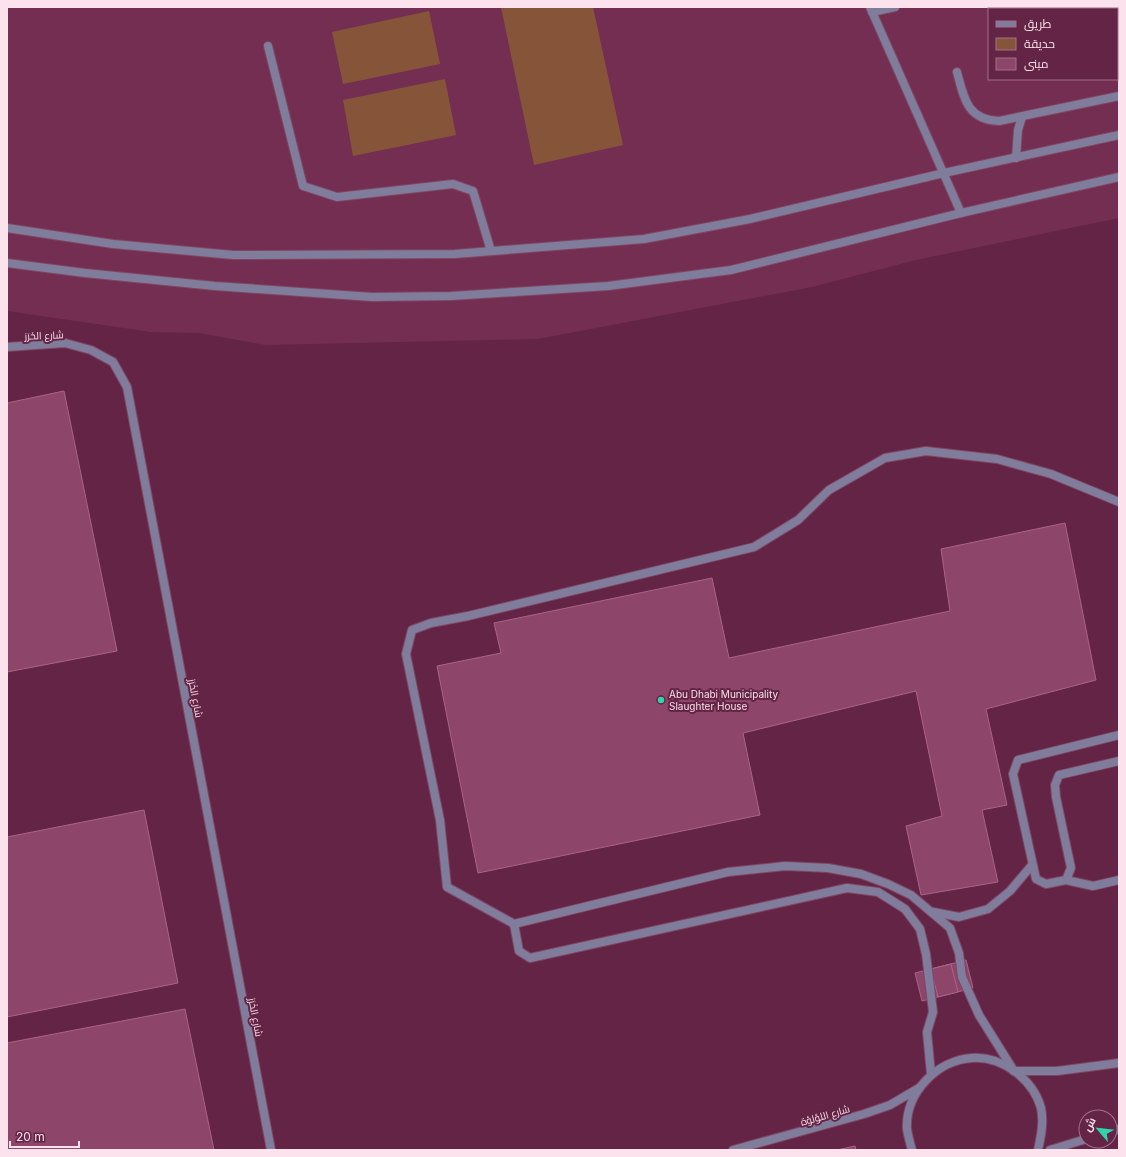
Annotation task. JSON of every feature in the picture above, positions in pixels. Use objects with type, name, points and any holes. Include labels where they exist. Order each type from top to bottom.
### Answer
[{"type":"street","points":[[895,7],[871,9],[961,213]]},
{"type":"street","points":[[268,46],[303,186],[337,197],[453,184],[473,191],[491,251]]},
{"type":"street","points":[[957,72],[967,104],[977,116],[984,119],[999,121],[1119,96]]},
{"type":"street","points":[[1016,158],[1018,130],[1022,117]]},
{"type":"street","points":[[7,228],[113,244],[233,254],[455,254],[644,239],[750,219],[944,173],[1119,135]]},
{"type":"street","points":[[7,263],[85,273],[207,285],[372,298],[451,296],[608,286],[731,270],[961,213],[1119,177]]},
{"type":"street","name":"شارع الخَرَز","points":[[7,346],[65,343],[91,350],[113,362],[127,387],[271,1150]]},
{"type":"street","points":[[1038,1150],[1042,1131],[1041,1108],[1031,1087],[1014,1071],[979,1015],[962,977],[959,953],[950,928],[911,895],[888,884],[861,874],[828,868],[785,866],[728,872],[514,924],[448,887],[440,820],[406,654],[412,630],[431,623],[476,614],[754,547],[798,520],[829,490],[885,458],[926,451],[997,459],[1051,474],[1119,502]]},
{"type":"street","points":[[1119,735],[1018,760],[1013,774],[1036,879],[1046,884],[1066,880],[1093,886],[1119,880]]},
{"type":"street","points":[[1066,880],[1071,868],[1056,797],[1055,785],[1059,775],[1119,761]]},
{"type":"street","points":[[931,912],[959,917],[988,909],[1010,892],[1032,865]]},
{"type":"street","points":[[514,924],[519,951],[530,958],[847,888],[878,892],[906,909],[920,929],[926,954],[933,1012],[927,1032],[932,1074]]},
{"type":"street","points":[[912,1150],[907,1129],[910,1108],[919,1088],[932,1074],[950,1063],[972,1058],[994,1061],[1014,1071],[1057,1071],[1119,1063]]},
{"type":"street","name":"شارع اللؤلؤة","points":[[733,1150],[864,1114],[890,1105],[919,1088]]},
{"type":"street","points":[[1050,1150],[1078,1141]]},
{"type":"shaded area","points":[[7,7],[1119,7],[1119,218],[916,260],[812,287],[538,339],[265,345],[199,333],[151,332],[7,311]]},
{"type":"green space","points":[[501,7],[593,7],[623,145],[534,165]]},
{"type":"green space","points":[[429,11],[440,64],[343,84],[332,32]]},
{"type":"green space","points":[[445,79],[456,135],[353,156],[343,100]]},
{"type":"building","points":[[64,391],[117,651],[7,672],[7,403]]},
{"type":"building","name":"Abu Dhabi Municipality Slaughter House","points":[[1065,523],[1096,680],[986,709],[1007,805],[982,810],[998,882],[921,895],[906,826],[942,816],[916,691],[743,733],[760,815],[478,873],[437,666],[501,653],[494,623],[712,578],[729,658],[950,611],[941,549]]},
{"type":"building","points":[[144,810],[178,983],[7,1017],[7,837]]},
{"type":"building","points":[[966,960],[973,988],[922,1001],[915,973]]},
{"type":"building","points":[[951,964],[958,992],[938,997],[931,969]]},
{"type":"building","points":[[185,1009],[214,1150],[7,1150],[7,1043]]},
{"type":"building","points":[[855,1146],[856,1150],[837,1150]]},
{"type":"place","name":"Abu Dhabi Municipality Slaughter House","points":[[661,700]]}]
